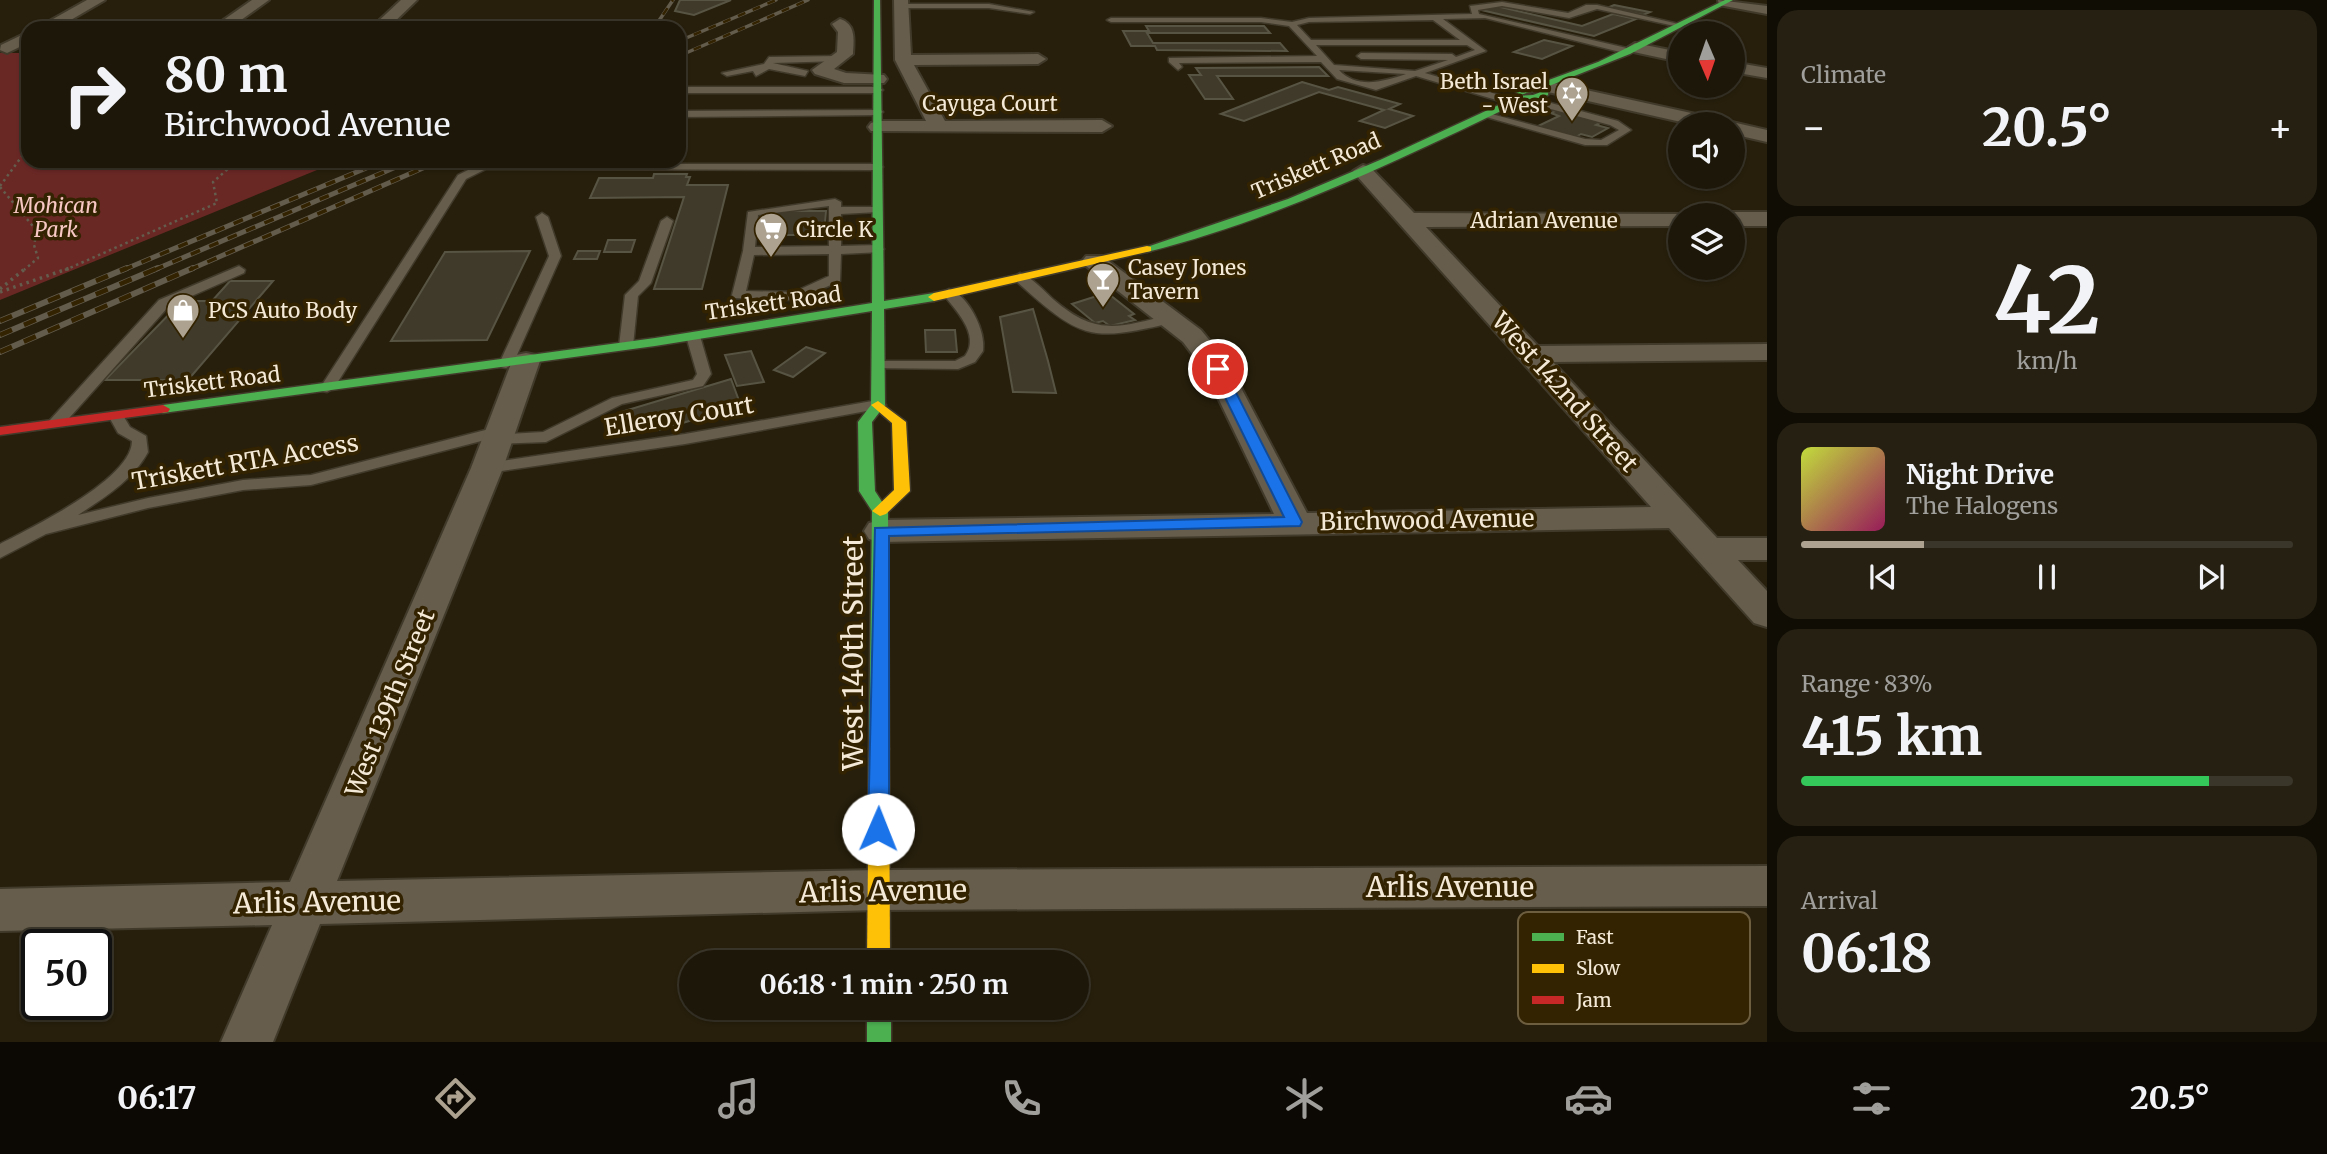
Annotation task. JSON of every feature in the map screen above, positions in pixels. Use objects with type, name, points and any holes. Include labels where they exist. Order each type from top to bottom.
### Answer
[{"type":"main road","name":"West 140th Street","points":[[877,0],[878,405],[864,422],[867,491],[880,521],[879,950]]},
{"type":"main road","name":"Triskett Road","points":[[1687,21],[1727,1]]},
{"type":"main road","name":"Triskett Road","points":[[0,431],[516,362],[879,309],[1094,261],[1229,225],[1363,171],[1517,100],[1545,93],[1545,86],[1632,50],[1668,31]]},
{"type":"main road","name":"West 140th Street","points":[[878,405],[899,422],[902,491],[880,521]]},
{"type":"main road","points":[[879,1020],[879,1042]]},
{"type":"street","points":[[58,21],[98,0]]},
{"type":"street","points":[[230,21],[262,0]]},
{"type":"street","points":[[387,21],[410,0]]},
{"type":"street","points":[[1727,1],[1767,10]]},
{"type":"street","points":[[901,3],[904,60],[938,126]]},
{"type":"street","points":[[841,24],[846,32],[845,54],[826,64],[821,70],[844,78],[878,84]]},
{"type":"street","points":[[21,41],[7,48],[21,48]]},
{"type":"street","points":[[1632,50],[1668,55]]},
{"type":"street","points":[[904,60],[1038,59]]},
{"type":"street","points":[[1745,69],[1767,73]]},
{"type":"street","points":[[1545,86],[1668,114]]},
{"type":"street","name":"Cayuga Court","points":[[878,119],[938,126],[1102,126]]},
{"type":"street","points":[[1745,131],[1767,136]]},
{"type":"street","name":"West 142nd Street","points":[[1363,171],[1767,614]]},
{"type":"street","name":"Adrian Avenue","points":[[1409,220],[1668,219]]},
{"type":"street","points":[[1745,219],[1767,219]]},
{"type":"street","points":[[1094,261],[1192,336],[1218,369],[1294,522]]},
{"type":"street","points":[[1529,354],[1767,352]]},
{"type":"street","name":"West 139th Street","points":[[247,1042],[309,901],[495,446],[516,362]]},
{"type":"street","name":"Birchwood Avenue","points":[[880,521],[1294,522],[1679,517]]},
{"type":"street","points":[[1709,549],[1767,549]]},
{"type":"street","name":"Arlis Avenue","points":[[0,910],[878,890],[1767,886]]},
{"type":"lane","points":[[901,3],[989,6],[1030,12]]},
{"type":"lane","points":[[1477,16],[1473,8],[1488,4],[1569,16],[1589,7],[1668,23]]},
{"type":"lane","points":[[1294,28],[1309,20],[1477,16],[1632,50]]},
{"type":"lane","points":[[1294,28],[1340,77],[1376,87],[1482,51],[1437,19]]},
{"type":"lane","points":[[1111,20],[1261,20],[1309,31]]},
{"type":"lane","points":[[1441,31],[1455,31]]},
{"type":"lane","points":[[1307,43],[1469,42]]},
{"type":"lane","points":[[1346,56],[1466,57]]},
{"type":"lane","points":[[773,72],[769,60],[838,59]]},
{"type":"lane","points":[[1178,67],[1172,60],[1326,60],[1419,74],[1614,123],[1626,130],[1603,143],[1585,142],[1484,115]]},
{"type":"lane","points":[[764,83],[773,72]]},
{"type":"lane","points":[[741,76],[773,72],[796,75]]},
{"type":"lane","points":[[741,76],[773,72],[796,75]]},
{"type":"lane","points":[[764,83],[796,75]]},
{"type":"lane","points":[[741,76],[764,83],[796,75]]},
{"type":"lane","points":[[741,76],[764,83],[878,84]]},
{"type":"lane","points":[[686,90],[878,84]]},
{"type":"lane","points":[[686,114],[878,119]]},
{"type":"lane","points":[[686,167],[878,167]]},
{"type":"lane","points":[[327,388],[462,177],[480,168]]},
{"type":"lane","points":[[835,202],[835,250],[835,278],[796,296],[739,295],[749,251],[752,214],[755,212],[835,202]]},
{"type":"lane","points":[[835,211],[878,209]]},
{"type":"lane","points":[[516,362],[555,256],[542,217]]},
{"type":"lane","points":[[626,346],[632,295],[645,283],[667,221]]},
{"type":"lane","points":[[749,251],[878,249]]},
{"type":"lane","points":[[56,423],[164,303],[239,270]]},
{"type":"lane","points":[[1020,277],[1074,324],[1093,332],[1118,331],[1171,319]]},
{"type":"lane","points":[[879,365],[948,365],[970,361],[975,355],[976,329],[949,293]]},
{"type":"lane","points":[[772,295],[774,312],[784,323]]},
{"type":"lane","points":[[495,446],[545,437],[617,401],[698,383],[704,374],[693,336]]},
{"type":"lane","name":"Elleroy Court","points":[[495,446],[685,439],[878,405]]},
{"type":"lane","points":[[0,552],[120,477],[140,453],[140,439],[124,430],[116,415]]},
{"type":"lane","name":"Triskett RTA Access","points":[[39,530],[148,503],[243,485],[311,480],[495,446]]},
{"type":"path","points":[[0,290],[38,258],[34,245],[37,231],[16,211],[0,187],[21,158]]},
{"type":"path","points":[[0,290],[73,267],[217,203],[213,182],[229,168]]},
{"type":"green space","name":"Mohican Park","points":[[0,53],[21,53],[21,168],[322,168],[0,300]]},
{"type":"building","points":[[680,0],[731,0],[694,15],[675,11]]},
{"type":"building","points":[[1492,5],[1582,26],[1613,14],[1636,19],[1594,36],[1481,10]]},
{"type":"building","points":[[1614,5],[1650,12],[1643,15],[1607,8]]},
{"type":"building","points":[[1146,26],[1264,26],[1270,33],[1147,33],[1153,43],[1280,43],[1287,51],[1157,50],[1155,46],[1131,46],[1123,31],[1149,31]]},
{"type":"building","points":[[1544,40],[1572,46],[1542,59],[1514,52]]},
{"type":"building","points":[[1319,67],[1328,76],[1217,76],[1233,99],[1205,99],[1189,75],[1201,75],[1196,68]]},
{"type":"building","points":[[1302,82],[1329,90],[1338,87],[1400,104],[1389,109],[1413,116],[1385,128],[1360,121],[1384,110],[1319,92],[1244,121],[1221,114]]},
{"type":"building","name":"Beth Israel - West","points":[[1559,109],[1604,121],[1596,125],[1608,128],[1592,137],[1581,134],[1574,138],[1536,127],[1559,116],[1551,113]]},
{"type":"building","points":[[654,174],[687,174],[686,177],[690,177],[687,185],[728,185],[702,289],[654,289],[684,197],[590,198],[599,178],[653,178]]},
{"type":"building","points":[[763,211],[826,211],[824,235],[758,235]]},
{"type":"building","points":[[608,240],[635,240],[631,252],[604,252]]},
{"type":"building","points":[[530,251],[487,340],[391,341],[445,252]]},
{"type":"building","points":[[578,251],[600,251],[597,259],[574,259]]},
{"type":"building","name":"PCS Auto Body","points":[[230,281],[273,281],[188,380],[105,380],[182,301],[212,301]]},
{"type":"building","name":"Casey Jones Tavern","points":[[1103,294],[1110,295],[1134,314],[1129,316],[1135,320],[1110,326],[1103,321],[1095,323],[1072,304]]},
{"type":"building","points":[[1033,309],[1056,393],[1013,392],[1000,317]]},
{"type":"building","points":[[925,330],[955,330],[957,352],[926,352]]},
{"type":"building","points":[[806,347],[825,353],[793,377],[774,370]]},
{"type":"building","points":[[751,351],[764,382],[737,386],[725,355]]},
{"type":"building","points":[[731,379],[741,406],[658,430],[654,425],[636,431],[621,412]]},
{"type":"railway","points":[[659,21],[673,0]]},
{"type":"railway","points":[[686,38],[776,0]]},
{"type":"railway","points":[[686,53],[808,0]]},
{"type":"railway","points":[[123,270],[366,168]]},
{"type":"railway","points":[[154,270],[394,168]]},
{"type":"railway","points":[[189,270],[423,168]]},
{"type":"railway","points":[[0,321],[127,268]]},
{"type":"railway","points":[[0,335],[158,268]]},
{"type":"railway","points":[[0,352],[193,268]]},
{"type":"traffic: fast","points":[[877,0],[878,405],[865,422],[867,491],[880,511],[879,749]]},
{"type":"traffic: fast","points":[[1520,92],[1601,64],[1730,0]]},
{"type":"traffic: fast","points":[[1147,249],[1291,202],[1521,98],[1535,98],[1545,93],[1545,86]]},
{"type":"traffic: fast","points":[[163,409],[655,342],[934,297]]},
{"type":"traffic: fast","points":[[879,1020],[879,1042]]},
{"type":"traffic: slow","points":[[934,297],[1147,249]]},
{"type":"traffic: slow","points":[[878,405],[899,422],[902,491],[880,511]]},
{"type":"traffic: slow","points":[[879,749],[879,950]]},
{"type":"traffic: jam","points":[[0,431],[163,409]]},
{"type":"place","name":"Beth Israel - West","points":[[1572,123]]},
{"type":"place","name":"Circle K","points":[[771,259]]},
{"type":"place","name":"Casey Jones Tavern","points":[[1103,309]]},
{"type":"place","name":"PCS Auto Body","points":[[183,340]]},
{"type":"route","points":[[878,829],[881,531],[1294,522],[1218,369]]}]
